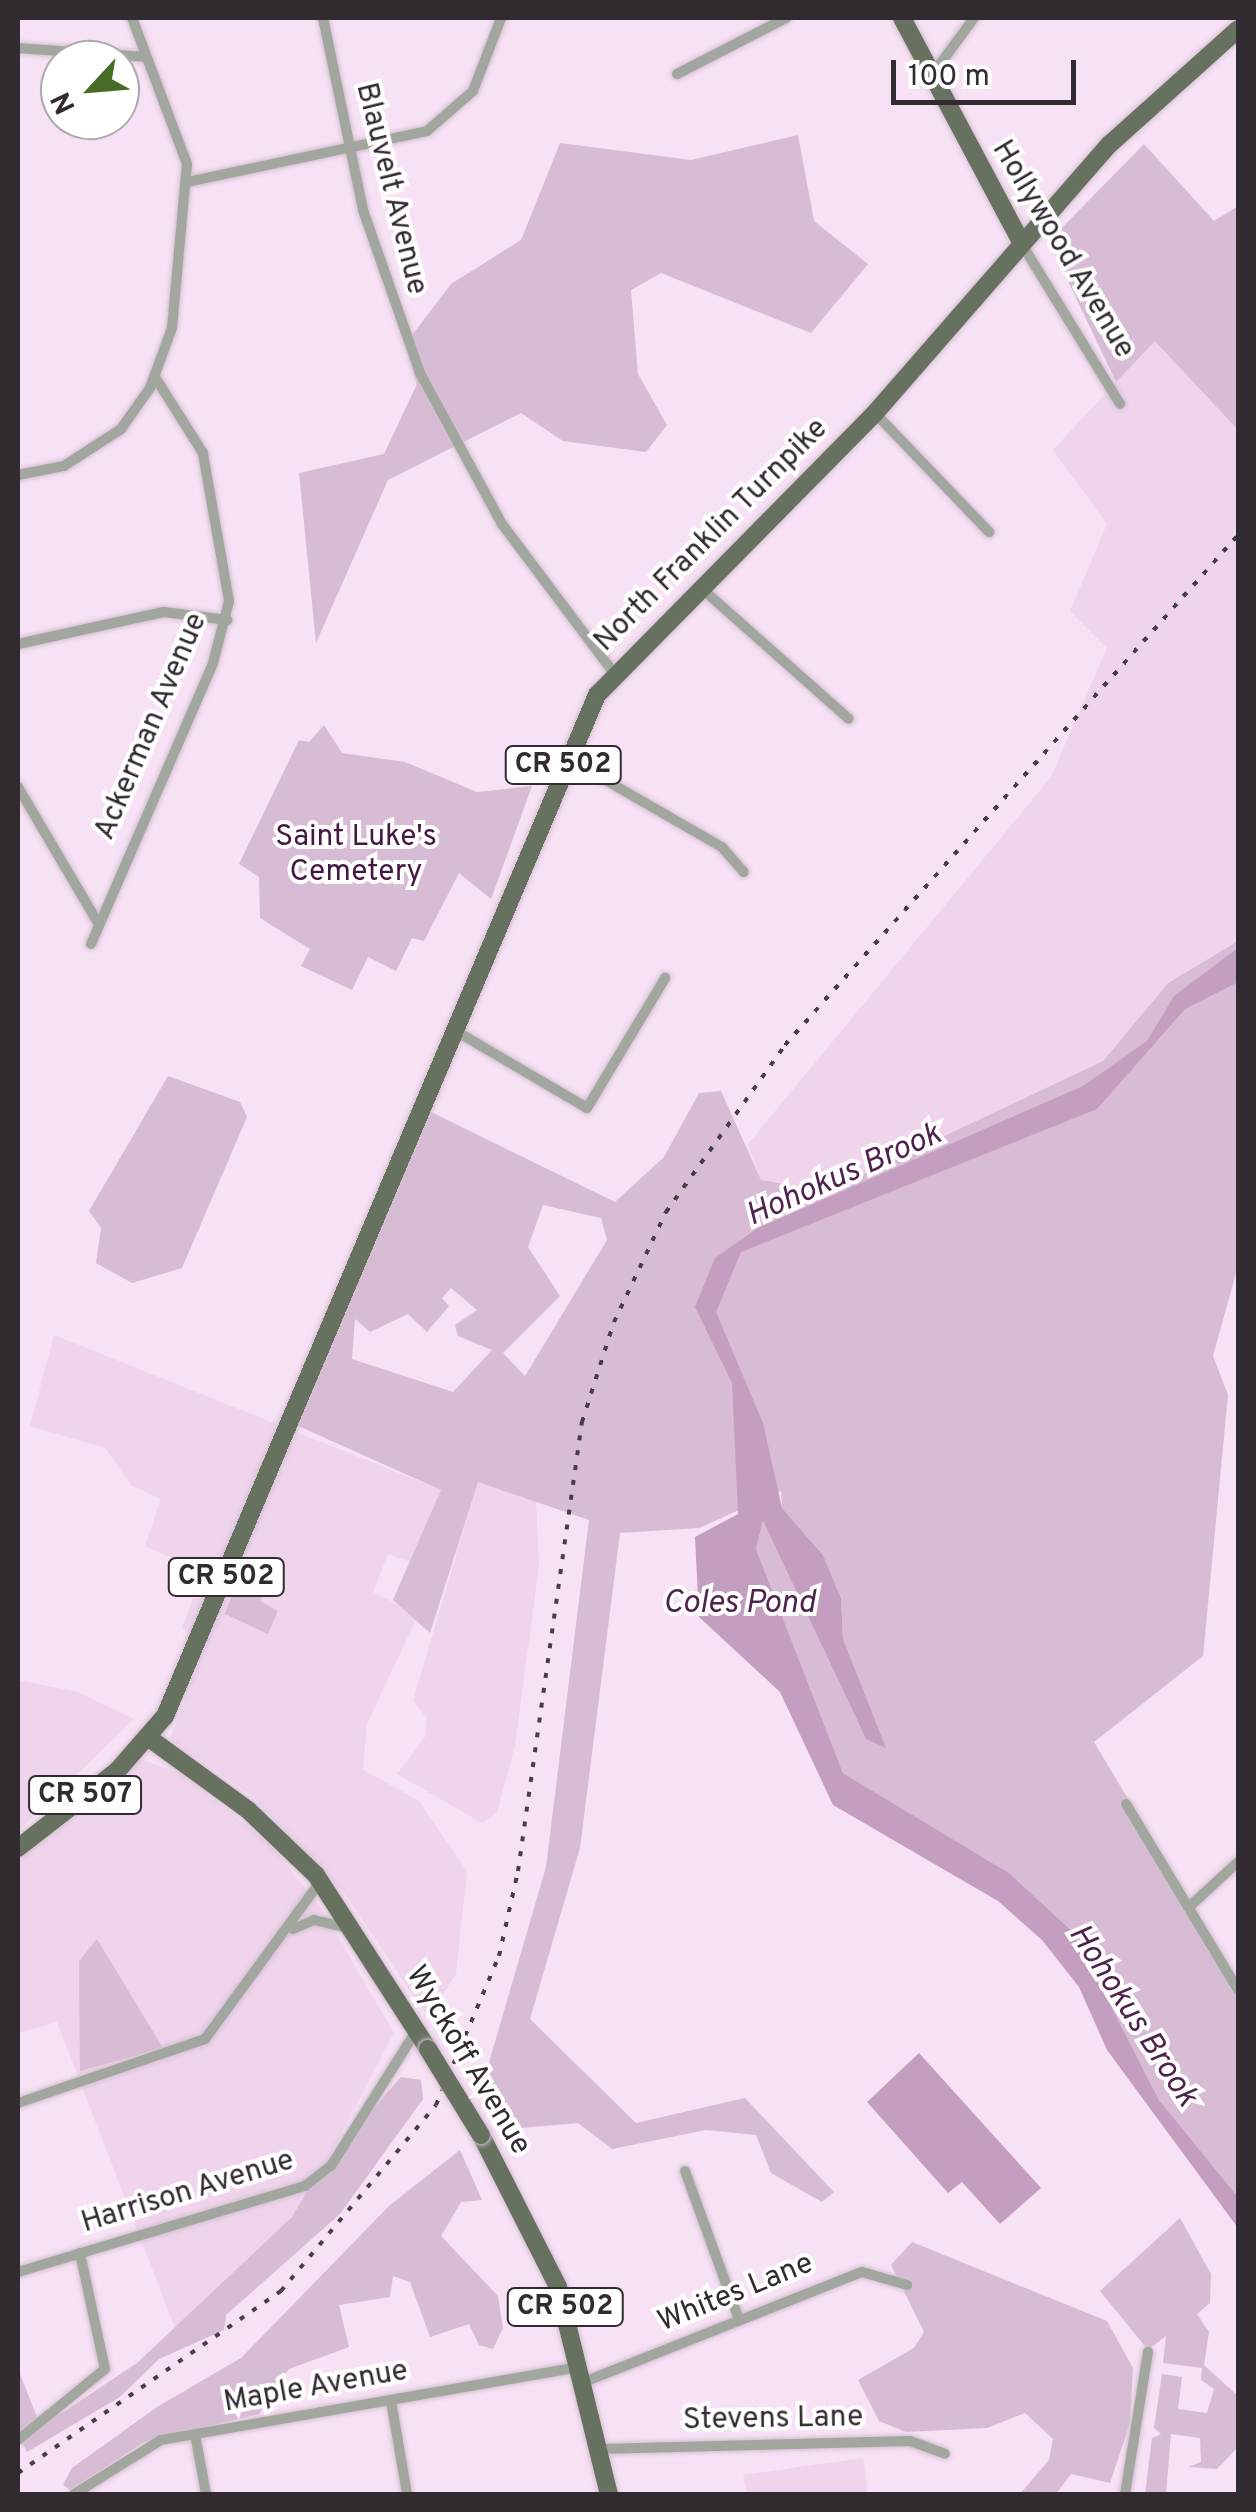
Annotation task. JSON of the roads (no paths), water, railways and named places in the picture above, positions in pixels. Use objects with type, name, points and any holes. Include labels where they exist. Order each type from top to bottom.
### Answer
[{"type":"main road","name":"Hollywood Avenue","points":[[902,18],[1020,242]]},
{"type":"main road","name":"North Franklin Turnpike","points":[[149,1738],[295,1412],[566,758],[613,672],[875,413],[1020,242],[1123,132],[1238,29]]},
{"type":"main road","name":"CR 507","points":[[18,1848],[149,1738]]},
{"type":"main road","name":"Wyckoff Avenue","points":[[149,1738],[248,1810],[320,1881],[481,2135],[545,2253],[582,2375],[610,2494]]},
{"type":"street","points":[[18,475],[103,445],[155,377],[172,328],[187,182],[184,148],[132,18]]},
{"type":"street","name":"Blauvelt Avenue","points":[[323,18],[380,265],[445,424],[502,524],[613,672]]},
{"type":"street","points":[[187,182],[352,154],[428,131],[460,107],[483,74],[500,18]]},
{"type":"street","points":[[677,74],[786,18]]},
{"type":"street","points":[[932,75],[974,18]]},
{"type":"street","points":[[18,48],[146,56]]},
{"type":"street","name":"Hollywood Avenue","points":[[1020,242],[1120,404]]},
{"type":"street","name":"Ackerman Avenue","points":[[91,944],[96,921],[227,620],[212,482],[190,424],[155,377]]},
{"type":"street","points":[[875,413],[990,532]]},
{"type":"street","points":[[698,586],[849,719]]},
{"type":"street","points":[[18,644],[164,612],[227,620]]},
{"type":"street","points":[[566,758],[722,847],[744,872]]},
{"type":"street","points":[[18,787],[96,921]]},
{"type":"street","points":[[453,1030],[587,1108],[665,978]]},
{"type":"street","points":[[1126,1804],[1238,1990]]},
{"type":"street","points":[[1189,1907],[1238,1862]]},
{"type":"street","points":[[18,2103],[191,2048],[226,2020],[320,1881]]},
{"type":"street","points":[[288,1932],[314,1920],[354,1930]]},
{"type":"street","name":"Harrison Avenue","points":[[18,2272],[320,2176],[416,2030]]},
{"type":"street","points":[[685,2172],[740,2319]]},
{"type":"street","points":[[18,2440],[105,2369],[80,2253]]},
{"type":"street","name":"Whites Lane","points":[[582,2375],[862,2272],[907,2284]]},
{"type":"street","points":[[1124,2494],[1148,2352]]},
{"type":"street","name":"Maple Avenue","points":[[74,2494],[147,2446],[195,2434],[391,2401],[582,2375]]},
{"type":"street","points":[[391,2401],[407,2494]]},
{"type":"street","points":[[195,2434],[206,2494]]},
{"type":"street","name":"Stevens Lane","points":[[600,2449],[910,2441],[945,2454]]},
{"type":"water","name":"Coles Pond","points":[[1238,948],[1238,982],[1185,1009],[1097,1109],[741,1252],[716,1312],[763,1423],[782,1508],[823,1555],[841,1598],[843,1639],[886,1748],[866,1739],[763,1521],[756,1549],[843,1773],[1009,1873],[1073,1932],[1159,2100],[1238,2197],[1238,2228],[1107,2050],[1079,1987],[1042,1940],[998,1901],[833,1805],[780,1692],[699,1617],[695,1537],[738,1514],[732,1383],[695,1307],[715,1258],[758,1228],[1083,1086],[1147,1041],[1174,996]]},
{"type":"water","points":[[919,2053],[1041,2188],[1000,2224],[962,2182],[948,2193],[867,2102]]},
{"type":"railway","points":[[18,2473],[281,2291],[436,2105],[499,1956],[518,1871],[582,1422],[614,1322],[666,1212],[785,1045],[1238,535]]},
{"type":"park label","name":"Saint Luke's Cemetery","points":[[356,855]]},
{"type":"water label","name":"Hohokus Brook","points":[[844,1176]]},
{"type":"water label","name":"Hohokus Brook","points":[[1132,2016]]}]
